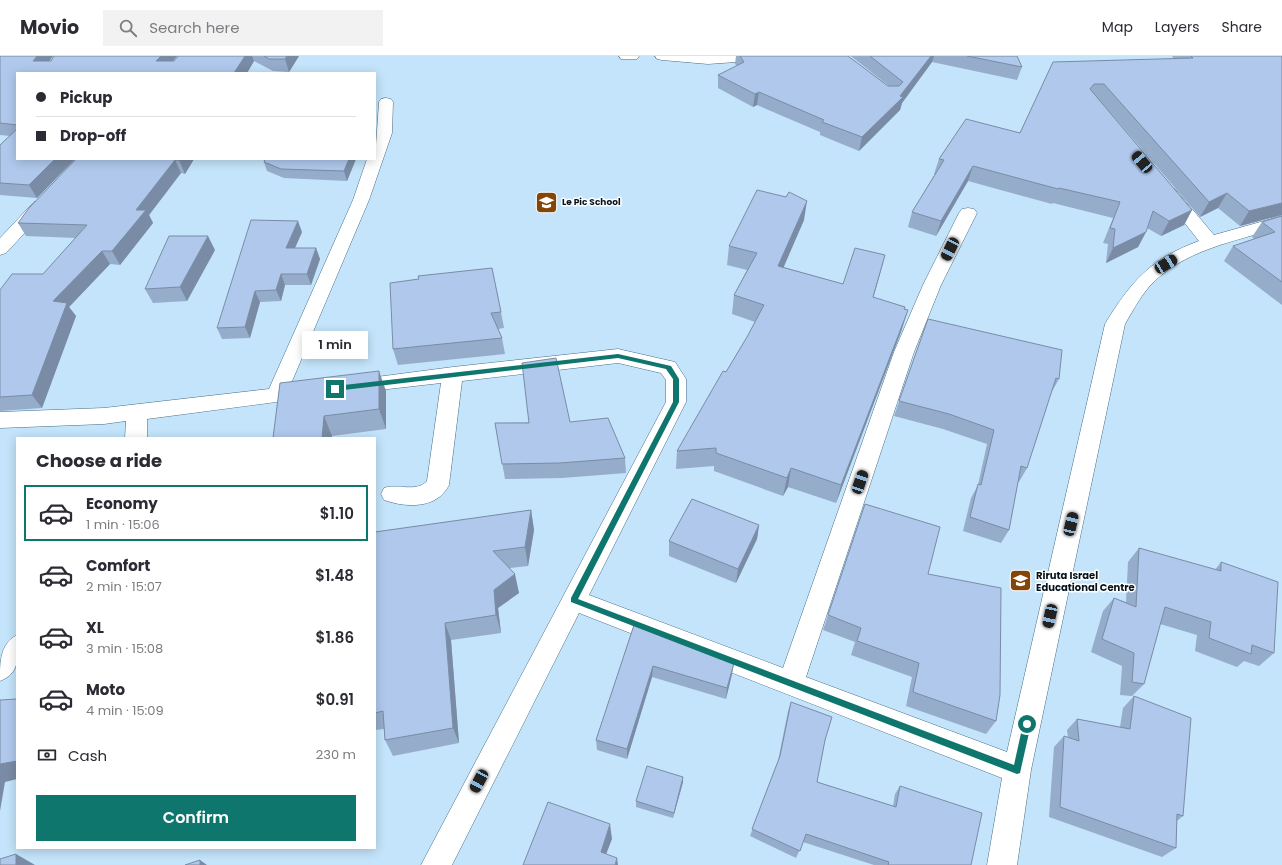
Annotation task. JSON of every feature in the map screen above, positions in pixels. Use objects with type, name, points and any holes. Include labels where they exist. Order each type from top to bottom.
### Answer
[{"type":"street","points":[[626,56],[632,56]]},
{"type":"street","points":[[662,56],[708,60],[765,56]]},
{"type":"street","points":[[376,156],[384,133],[386,102]]},
{"type":"street","points":[[276,396],[361,200],[375,160]]},
{"type":"street","points":[[1160,182],[1211,243]]},
{"type":"street","points":[[0,249],[53,193]]},
{"type":"street","points":[[791,683],[904,352],[932,285],[968,213]]},
{"type":"street","points":[[1002,865],[1017,770],[1115,324],[1134,292],[1153,272],[1178,256],[1211,243],[1282,221]]},
{"type":"street","points":[[0,420],[104,416],[453,374],[618,356],[668,367],[676,379],[676,402],[436,865]]},
{"type":"street","points":[[392,494],[420,496],[431,493],[438,485],[453,374]]},
{"type":"street","points":[[136,437],[137,412]]},
{"type":"street","points":[[574,600],[1017,770]]},
{"type":"street","points":[[0,669],[16,648]]},
{"type":"building","points":[[0,56],[37,56],[33,61],[51,61],[54,56],[161,56],[156,61],[174,61],[178,56],[245,56],[235,72],[16,72],[16,125],[0,123]]},
{"type":"building","points":[[264,56],[287,56],[285,59],[269,59]]},
{"type":"building","points":[[740,56],[848,56],[888,86],[899,86],[903,82],[870,56],[931,56],[900,96],[903,97],[862,137],[822,122],[824,120],[759,92],[755,94],[718,75],[744,62]]},
{"type":"building","points":[[967,56],[1017,56],[1022,67]]},
{"type":"building","points":[[1191,56],[1282,56],[1282,203],[1249,211],[1227,193],[1209,202],[1104,84],[1094,84],[1090,89],[1192,210],[1169,221],[1153,211],[1146,232],[1113,248],[1115,229],[1110,228],[1120,202],[1058,189],[973,166],[941,221],[912,212],[944,160],[939,159],[966,119],[1020,133],[1053,62],[1193,58]]},
{"type":"building","points":[[16,130],[16,160],[54,160],[29,185],[0,183],[0,145]]},
{"type":"building","points":[[75,160],[175,160],[136,210],[146,210],[112,251],[102,251],[53,301],[67,303],[32,395],[0,397],[0,290],[12,274],[43,274],[87,225],[18,223],[29,208]]},
{"type":"building","points":[[265,160],[349,160],[344,171],[281,169],[264,162]]},
{"type":"building","points":[[757,190],[786,197],[789,192],[807,201],[778,266],[843,284],[855,248],[885,255],[873,297],[905,307],[904,309],[908,310],[841,485],[791,468],[787,478],[716,453],[716,448],[677,451],[723,371],[726,372],[747,337],[764,305],[734,295],[757,253],[729,246]]},
{"type":"building","points":[[1282,216],[1282,282],[1233,246],[1275,232],[1262,222]]},
{"type":"building","points":[[251,220],[298,221],[286,248],[316,248],[307,274],[281,274],[276,290],[255,291],[245,327],[217,328]]},
{"type":"building","points":[[169,236],[208,236],[180,287],[145,289]]},
{"type":"building","points":[[492,268],[501,312],[491,313],[502,338],[393,349],[390,283],[419,279],[418,276]]},
{"type":"building","points":[[928,319],[1062,350],[1059,379],[1056,378],[1027,468],[1021,466],[1009,530],[970,517],[978,484],[981,485],[994,430],[949,414],[899,401]]},
{"type":"building","points":[[556,358],[570,422],[608,418],[625,458],[560,463],[502,464],[495,423],[529,423],[522,363]]},
{"type":"building","points":[[379,371],[379,409],[324,416],[322,437],[273,437],[280,383]]},
{"type":"building","points":[[692,499],[759,525],[738,569],[669,541]]},
{"type":"building","points":[[865,504],[940,527],[928,574],[1001,588],[1000,695],[996,721],[913,692],[919,663],[857,641],[861,628],[828,615]]},
{"type":"building","points":[[531,510],[525,547],[493,551],[515,574],[494,590],[496,615],[445,623],[453,728],[385,740],[383,711],[376,713],[376,532]]},
{"type":"building","points":[[1139,548],[1221,571],[1221,562],[1278,582],[1274,653],[1252,645],[1251,654],[1209,638],[1211,622],[1165,607],[1144,684],[1132,682],[1134,653],[1102,639],[1114,598],[1136,607]]},
{"type":"building","points":[[634,625],[734,663],[727,688],[653,666],[627,749],[596,740]]},
{"type":"building","points":[[1134,696],[1191,718],[1183,816],[1177,814],[1176,848],[1060,807],[1064,736],[1079,741],[1077,719],[1130,729]]},
{"type":"building","points":[[16,699],[16,761],[0,764],[0,700]]},
{"type":"building","points":[[791,702],[832,717],[825,740],[817,782],[896,807],[900,786],[982,813],[971,865],[888,865],[889,862],[806,834],[800,851],[752,829],[780,756]]},
{"type":"building","points":[[647,766],[683,777],[674,813],[636,801]]},
{"type":"building","points":[[548,802],[610,824],[601,852],[617,858],[615,865],[523,865]]},
{"type":"building","points":[[16,854],[16,865],[0,865],[0,859]]},
{"type":"building","points":[[200,860],[200,865],[185,865]]},
{"type":"place","name":"Le Pic School","points":[[546,202]]},
{"type":"place","name":"Riruta Israel Educational Centre","points":[[1020,581]]},
{"type":"route","points":[[335,389],[602,357],[618,356],[668,367],[676,379],[676,402],[574,600],[1017,770],[1027,724]]}]
